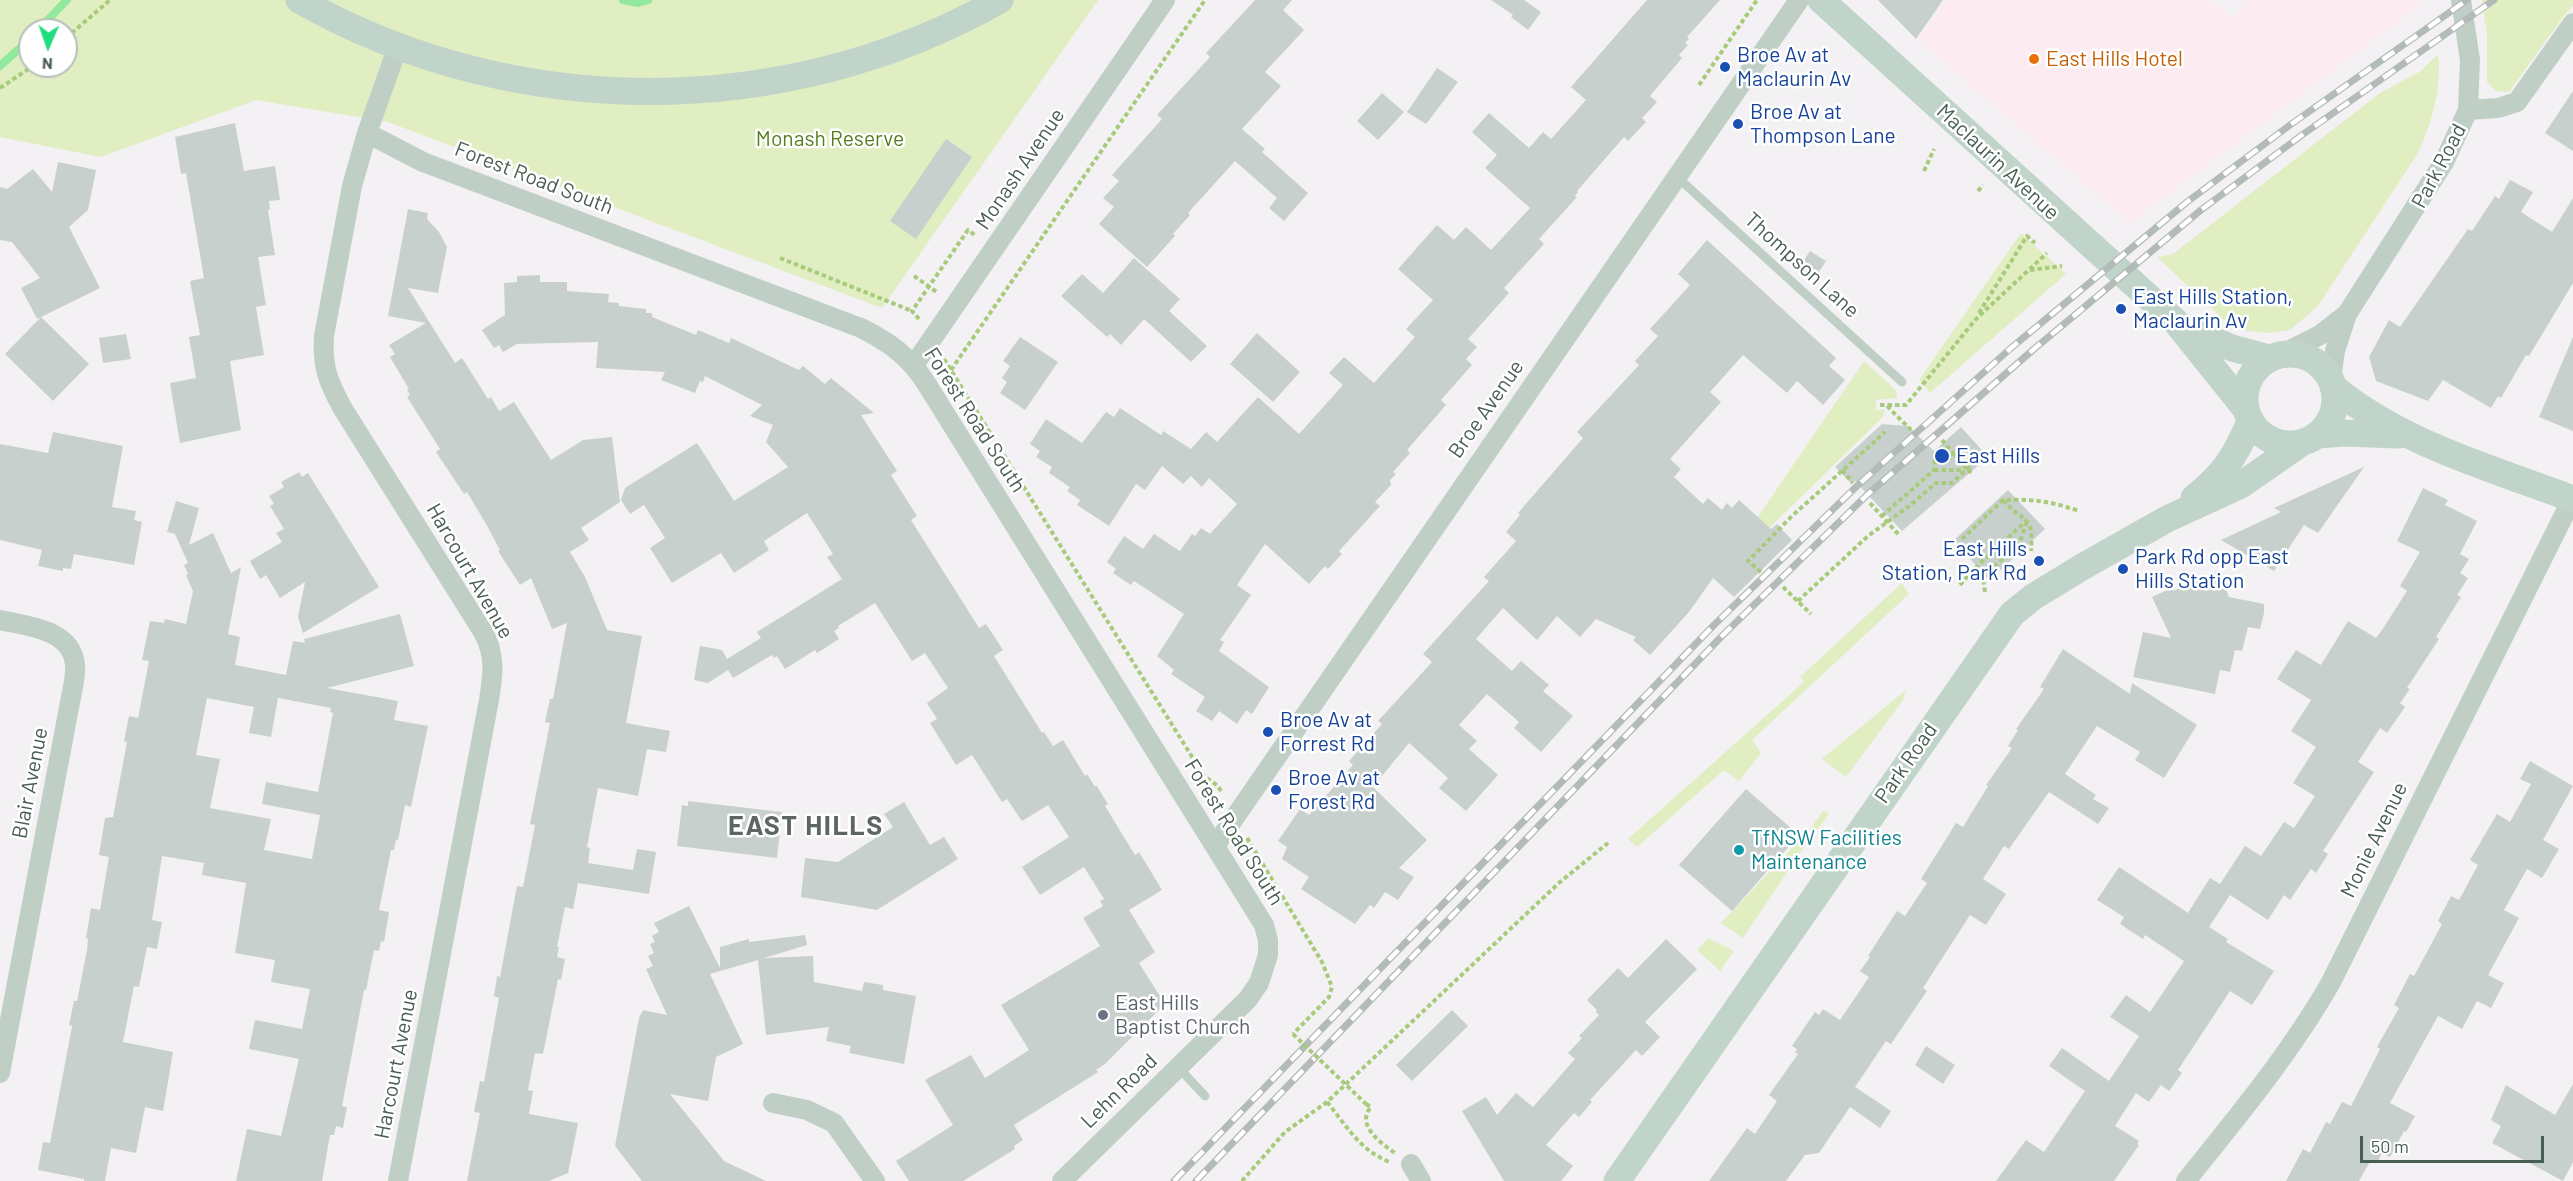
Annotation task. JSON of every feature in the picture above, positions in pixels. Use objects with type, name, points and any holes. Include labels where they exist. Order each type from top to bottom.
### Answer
[{"type":"main road","points":[[300,0],[398,46],[488,73],[550,84],[621,90],[713,89],[785,80],[853,63],[956,23],[1000,0]]},
{"type":"main road","name":"Maclaurin Avenue","points":[[1821,0],[2176,322],[2248,415]]},
{"type":"main road","name":"Maclaurin Avenue","points":[[2176,322],[2232,348],[2275,356]]},
{"type":"main road","points":[[2405,435],[2344,433],[2288,445],[2273,442],[2260,434],[2248,415],[2246,385],[2259,365],[2275,356],[2297,354],[2322,367],[2332,383],[2370,415],[2405,435],[2572,499]]},
{"type":"main road","points":[[2310,439],[2327,426],[2333,414],[2335,400],[2332,383]]},
{"type":"main road","name":"Park Road","points":[[2167,519],[2215,481],[2230,464],[2248,415]]},
{"type":"main road","name":"Park Road","points":[[1617,1181],[2012,614],[2033,597],[2082,567],[2167,519],[2241,485],[2310,439]]},
{"type":"street","name":"Monash Avenue","points":[[914,365],[1165,0]]},
{"type":"street","name":"Broe Avenue","points":[[1215,846],[1799,0]]},
{"type":"street","points":[[2461,0],[2470,60],[2468,110]]},
{"type":"street","name":"Park Road","points":[[2332,383],[2335,351],[2347,314],[2444,162],[2468,110],[2498,108],[2517,102],[2573,23]]},
{"type":"street","name":"Harcourt Avenue","points":[[398,46],[367,133],[344,218],[322,356],[325,374],[343,409],[483,632],[490,645],[493,660],[489,700],[398,1181]]},
{"type":"street","name":"Forest Road South","points":[[367,133],[423,162],[861,328],[899,350],[914,365],[1264,925],[1268,940],[1268,955],[1259,983]]},
{"type":"street","name":"Park Road","points":[[2275,356],[2320,335],[2347,314]]},
{"type":"street","name":"Monie Avenue","points":[[2186,1181],[2278,1066],[2330,984],[2572,499]]},
{"type":"street","name":"Blair Avenue","points":[[0,620],[47,631],[62,639],[75,663],[0,1073]]},
{"type":"street","name":"Lehn Road","points":[[1062,1181],[1248,999],[1259,983]]},
{"type":"street","points":[[773,1103],[807,1110],[834,1123],[875,1181]]},
{"type":"lane","name":"Thompson Lane","points":[[1676,176],[1902,382]]},
{"type":"lane","points":[[1178,1067],[1205,1096]]},
{"type":"path","points":[[78,28],[110,0]]},
{"type":"path","points":[[951,370],[1205,0]]},
{"type":"path","points":[[1699,85],[1757,0]]},
{"type":"path","points":[[0,88],[18,76]]},
{"type":"path","points":[[1924,171],[1934,148]]},
{"type":"path","points":[[1978,191],[1983,185]]},
{"type":"path","points":[[912,311],[968,230],[994,248]]},
{"type":"path","points":[[1976,320],[2027,236],[2035,243]]},
{"type":"path","points":[[1911,430],[1888,406],[1880,405],[1906,405],[1976,320],[2047,253]]},
{"type":"path","points":[[780,258],[912,311],[1204,776],[1218,786],[1222,793]]},
{"type":"path","points":[[2029,270],[2062,266]]},
{"type":"path","points":[[914,276],[939,293]]},
{"type":"path","points":[[1761,572],[1748,561],[1791,516],[1885,432]]},
{"type":"path","points":[[1942,440],[1955,452],[1971,473]]},
{"type":"path","points":[[1934,470],[1935,452]]},
{"type":"path","points":[[1846,465],[1841,470],[1854,483]]},
{"type":"path","points":[[1797,601],[1868,536],[1936,483],[1952,483],[1971,465]]},
{"type":"path","points":[[1882,516],[1934,470],[1965,470]]},
{"type":"path","points":[[1962,539],[2003,500],[2036,498],[2053,501],[2079,511]]},
{"type":"path","points":[[2003,500],[2014,513],[2027,520],[2033,531],[2031,551]]},
{"type":"path","points":[[1870,503],[1899,535]]},
{"type":"path","points":[[1960,585],[2027,520]]},
{"type":"path","points":[[1985,592],[1983,579],[2020,542],[2027,520]]},
{"type":"path","points":[[1783,587],[1811,614]]},
{"type":"path","points":[[1247,838],[1327,972],[1332,987],[1324,1001],[1293,1034],[1371,1107],[1366,1119],[1368,1128],[1380,1144],[1416,1173]]},
{"type":"path","points":[[1242,1181],[1285,1132],[1327,1102],[1560,882],[1608,843]]},
{"type":"path","points":[[1327,1102],[1364,1148],[1376,1157],[1416,1173]]},
{"type":"shaded area","points":[[1946,0],[2207,0],[2234,18],[2246,0],[2421,0],[2422,3],[2130,223],[1918,40]]},
{"type":"green space","name":"Monash Reserve","points":[[0,0],[1098,0],[882,308],[388,122],[256,100],[101,157],[0,137]]},
{"type":"green space","points":[[2482,0],[2573,0],[2573,6],[2509,92],[2496,91],[2487,82],[2487,36]]},
{"type":"green space","points":[[2438,54],[2439,79],[2435,105],[2418,153],[2318,306],[2290,330],[2267,333],[2247,331],[2224,320],[2157,257],[2173,254],[2380,93],[2421,71]]},
{"type":"green space","points":[[2021,233],[2066,274],[1930,393],[1919,380]]},
{"type":"green space","points":[[1864,361],[1896,390],[1897,398],[1876,400],[1876,410],[1885,410],[1883,417],[1713,583]]},
{"type":"green space","points":[[1902,583],[1909,594],[1752,740],[1761,753],[1739,781],[1724,770],[1637,847],[1628,839],[1804,682],[1800,677]]},
{"type":"green space","points":[[1906,690],[1903,700],[1846,777],[1822,759]]},
{"type":"green space","points":[[1824,810],[1829,814],[1743,938],[1721,923],[1811,828]]},
{"type":"green space","points":[[1708,938],[1734,951],[1720,971],[1697,950]]},
{"type":"building","points":[[1255,0],[1292,0],[1283,10],[1304,30],[1265,72],[1281,86],[1242,129],[1265,149],[1262,152],[1308,193],[1284,221],[1269,208],[1277,198],[1235,161],[1188,213],[1190,215],[1173,234],[1175,236],[1147,267],[1099,224],[1114,207],[1103,198],[1119,181],[1112,175],[1162,119],[1157,115],[1210,57],[1206,53]]},
{"type":"building","points":[[1491,0],[1524,0],[1541,12],[1528,30],[1511,17],[1513,15]]},
{"type":"building","points":[[1647,0],[1720,0],[1687,37],[1689,39],[1685,43],[1688,45],[1679,55],[1682,58],[1650,96],[1657,102],[1642,118],[1646,122],[1628,141],[1624,137],[1577,191],[1575,196],[1577,197],[1539,239],[1544,244],[1504,288],[1509,293],[1468,339],[1477,347],[1466,359],[1472,365],[1441,400],[1446,405],[1407,450],[1410,453],[1393,472],[1396,474],[1390,480],[1391,485],[1375,502],[1380,506],[1339,551],[1342,554],[1328,569],[1325,566],[1309,584],[1265,544],[1237,585],[1251,595],[1220,640],[1224,642],[1219,651],[1269,687],[1252,714],[1246,710],[1237,724],[1219,711],[1212,721],[1196,711],[1205,697],[1171,674],[1174,670],[1157,656],[1184,614],[1134,581],[1131,585],[1113,573],[1116,569],[1107,562],[1124,536],[1143,549],[1154,534],[1180,551],[1192,534],[1195,536],[1201,528],[1210,534],[1237,504],[1209,478],[1202,487],[1191,476],[1183,484],[1162,466],[1145,490],[1136,484],[1109,526],[1077,505],[1080,500],[1067,491],[1070,487],[1049,473],[1052,467],[1036,457],[1040,451],[1030,444],[1046,419],[1082,443],[1106,412],[1114,417],[1120,408],[1161,435],[1163,431],[1191,449],[1206,432],[1217,442],[1258,397],[1299,434],[1343,385],[1329,373],[1344,357],[1374,383],[1415,337],[1406,329],[1433,300],[1398,269],[1437,225],[1454,240],[1466,227],[1491,250],[1530,208],[1485,168],[1497,155],[1472,132],[1489,113],[1529,148],[1543,132],[1551,139],[1586,100],[1571,87]]},
{"type":"building","points":[[1878,0],[1943,0],[1916,39]]},
{"type":"building","points":[[1437,68],[1458,82],[1426,124],[1407,112]]},
{"type":"building","points":[[2573,91],[2573,151],[2545,133]]},
{"type":"building","points":[[1382,93],[1404,112],[1378,140],[1357,121]]},
{"type":"building","points":[[235,123],[244,171],[275,166],[280,200],[269,201],[270,209],[268,210],[275,255],[258,257],[266,305],[256,307],[264,355],[230,361],[241,430],[180,443],[170,383],[196,378],[189,337],[200,335],[190,281],[204,278],[186,173],[181,174],[175,137]]},
{"type":"building","points":[[946,139],[972,157],[916,239],[890,221]]},
{"type":"building","points":[[58,162],[96,170],[88,210],[69,227],[100,288],[37,319],[21,288],[40,278],[12,242],[0,240],[0,187],[7,189],[33,169],[52,192]]},
{"type":"building","points":[[2510,180],[2533,192],[2521,212],[2552,232],[2573,198],[2573,283],[2501,398],[2498,396],[2491,408],[2443,380],[2428,401],[2376,381],[2369,357],[2389,320],[2400,327],[2468,229],[2472,231],[2495,196],[2499,199]]},
{"type":"building","points":[[408,209],[428,213],[427,219],[439,232],[447,247],[438,293],[408,288],[455,363],[462,358],[488,399],[491,397],[499,411],[514,402],[551,460],[583,440],[612,437],[620,502],[581,528],[589,540],[570,552],[585,577],[607,630],[642,636],[626,723],[670,731],[666,752],[647,749],[638,796],[598,788],[587,847],[590,848],[588,863],[633,870],[637,849],[656,852],[649,894],[578,883],[573,909],[565,907],[557,947],[559,947],[557,957],[565,959],[561,980],[558,979],[543,1054],[535,1053],[528,1090],[533,1091],[529,1114],[578,1123],[568,1173],[549,1181],[467,1181],[480,1113],[474,1112],[480,1081],[484,1082],[499,998],[494,996],[497,976],[500,977],[517,886],[523,887],[535,825],[530,824],[550,723],[545,722],[550,699],[553,699],[567,623],[552,629],[531,578],[520,585],[498,551],[500,550],[467,492],[464,494],[436,452],[440,449],[407,397],[410,395],[407,390],[409,389],[390,357],[395,354],[389,345],[426,323],[388,316]]},
{"type":"building","points":[[1707,240],[1836,358],[1829,366],[1845,380],[1823,405],[1797,381],[1787,393],[1743,355],[1710,392],[1721,402],[1670,459],[1681,469],[1674,477],[1703,504],[1708,498],[1722,510],[1727,503],[1732,508],[1739,500],[1771,529],[1777,524],[1792,540],[1734,597],[1713,578],[1689,612],[1650,655],[1633,640],[1636,637],[1596,619],[1580,637],[1557,616],[1537,640],[1503,608],[1476,639],[1512,671],[1521,661],[1549,685],[1543,691],[1573,716],[1541,752],[1514,728],[1519,722],[1487,694],[1459,725],[1477,741],[1469,749],[1498,775],[1466,811],[1439,788],[1448,778],[1409,743],[1373,787],[1427,840],[1399,868],[1414,877],[1398,900],[1385,892],[1374,908],[1370,905],[1355,924],[1301,889],[1309,877],[1282,859],[1287,847],[1278,841],[1300,809],[1309,815],[1353,765],[1349,761],[1382,724],[1378,721],[1432,662],[1423,654],[1489,581],[1484,577],[1516,541],[1506,532],[1520,515],[1518,513],[1583,438],[1577,432],[1639,365],[1635,361],[1658,336],[1650,329],[1690,285],[1678,274]]},
{"type":"building","points":[[1810,251],[1826,261],[1813,281],[1797,271]]},
{"type":"building","points":[[1134,258],[1180,299],[1169,311],[1207,346],[1191,362],[1144,319],[1121,345],[1110,334],[1107,337],[1061,296],[1082,274],[1103,293]]},
{"type":"building","points":[[540,275],[540,282],[567,282],[567,291],[609,294],[608,302],[619,303],[619,306],[646,309],[646,313],[652,313],[652,317],[696,335],[698,330],[729,343],[731,338],[799,370],[803,366],[825,384],[831,378],[874,413],[861,415],[897,471],[891,475],[917,516],[911,520],[979,628],[986,624],[1003,650],[994,656],[1042,733],[1044,732],[1053,746],[1063,740],[1085,776],[1087,774],[1108,804],[1105,806],[1135,855],[1139,852],[1162,890],[1129,910],[1155,952],[1139,963],[1165,1004],[1105,1064],[1096,1070],[1098,1072],[1014,1125],[1023,1140],[1014,1146],[1015,1149],[963,1181],[909,1181],[896,1161],[953,1125],[925,1080],[971,1055],[985,1078],[1029,1050],[1001,1005],[1100,946],[1083,918],[1103,906],[1100,901],[1104,899],[1084,867],[1040,895],[1022,867],[1069,837],[1048,805],[1022,821],[1007,799],[1002,802],[972,755],[956,765],[930,723],[937,719],[927,703],[948,688],[925,653],[912,661],[875,603],[838,626],[839,628],[834,631],[839,639],[817,653],[815,650],[785,669],[777,656],[774,658],[772,655],[733,678],[728,670],[708,683],[694,680],[700,646],[722,650],[727,659],[761,638],[757,632],[842,579],[827,557],[833,554],[807,513],[764,541],[769,550],[734,573],[721,553],[672,583],[650,548],[665,538],[644,505],[630,514],[621,500],[625,488],[697,443],[734,501],[788,467],[766,442],[773,425],[750,416],[762,405],[705,376],[695,393],[661,380],[665,372],[596,368],[598,342],[517,344],[503,352],[499,345],[494,348],[482,330],[505,315],[504,283],[517,282],[517,276]]},
{"type":"building","points":[[41,317],[89,364],[53,401],[5,354]]},
{"type":"building","points":[[1257,333],[1300,372],[1273,402],[1230,364]]},
{"type":"building","points":[[126,334],[131,359],[103,363],[99,338]]},
{"type":"building","points":[[1020,337],[1058,362],[1025,410],[1000,393],[1007,382],[1002,378],[1010,366],[1003,361]]},
{"type":"building","points":[[2573,337],[2573,431],[2539,417]]},
{"type":"building","points":[[1882,424],[1908,426],[1934,451],[1961,427],[1988,457],[1902,531],[1854,480],[1851,483],[1835,467]]},
{"type":"building","points":[[53,432],[123,446],[112,507],[136,511],[134,520],[142,522],[134,565],[74,554],[71,569],[63,568],[63,571],[38,566],[42,550],[0,540],[0,444],[48,453]]},
{"type":"building","points":[[2364,467],[2318,533],[2304,525],[2274,571],[2221,540],[2281,512],[2274,508]]},
{"type":"building","points":[[299,472],[302,477],[308,473],[379,587],[303,633],[298,617],[305,582],[280,598],[266,575],[260,579],[250,561],[282,542],[276,533],[284,529],[270,506],[274,504],[269,496],[284,487],[281,482]]},
{"type":"building","points":[[2423,488],[2448,500],[2445,505],[2477,521],[2460,554],[2469,559],[2460,573],[2468,578],[2457,595],[2461,597],[2436,637],[2439,639],[2407,688],[2410,689],[2400,703],[2405,707],[2387,733],[2380,728],[2358,762],[2374,772],[2323,851],[2328,854],[2316,873],[2311,869],[2290,900],[2284,895],[2268,920],[2230,895],[2209,927],[2228,939],[2226,942],[2274,971],[2252,1005],[2230,991],[2178,1070],[2182,1073],[2169,1091],[2161,1085],[2149,1102],[2136,1093],[2115,1126],[2139,1141],[2137,1144],[2139,1145],[2114,1181],[1996,1181],[2026,1140],[2044,1152],[2085,1091],[2049,1066],[2062,1048],[2109,1081],[2139,1036],[2110,1017],[2126,995],[2150,1012],[2184,961],[2145,935],[2143,939],[2120,924],[2124,917],[2097,900],[2119,867],[2188,913],[2210,878],[2220,884],[2245,846],[2261,856],[2284,822],[2294,828],[2315,796],[2293,783],[2316,747],[2291,731],[2311,700],[2277,679],[2296,650],[2321,665],[2348,621],[2376,638],[2407,591],[2400,586],[2420,552],[2397,541]]},
{"type":"building","points":[[2008,490],[2045,529],[1990,580],[1953,541]]},
{"type":"building","points":[[176,501],[199,508],[189,545],[213,533],[231,573],[241,567],[228,634],[240,637],[235,665],[286,675],[293,641],[305,643],[304,639],[400,614],[414,666],[327,688],[398,701],[394,720],[428,726],[411,807],[405,805],[398,840],[396,840],[394,850],[391,850],[379,910],[389,912],[384,942],[381,941],[379,951],[374,950],[366,990],[364,990],[342,1106],[347,1107],[343,1128],[336,1126],[334,1135],[330,1135],[322,1181],[236,1181],[247,1129],[281,1136],[299,1059],[249,1049],[255,1020],[302,1029],[310,989],[271,982],[275,960],[235,953],[246,883],[202,875],[204,863],[162,856],[152,920],[162,922],[157,949],[147,947],[139,987],[134,986],[123,1042],[173,1052],[163,1111],[145,1107],[136,1153],[111,1148],[105,1181],[84,1181],[84,1179],[38,1170],[43,1142],[50,1143],[72,1026],[69,1025],[74,1001],[77,1001],[87,950],[88,939],[86,938],[91,908],[100,910],[109,857],[99,855],[105,818],[113,817],[127,742],[124,741],[129,716],[138,718],[149,661],[142,660],[150,621],[164,623],[165,619],[186,624],[193,591],[184,565],[188,563],[175,534],[167,532]],"holes":[[[207,698],[254,707],[249,733],[271,737],[278,698],[331,708],[330,712],[333,713],[318,792],[266,782],[262,804],[320,815],[312,859],[264,850],[271,819],[210,808],[220,759],[196,755]]]},
{"type":"building","points":[[2218,571],[2229,597],[2264,604],[2264,613],[2260,629],[2248,627],[2242,651],[2235,650],[2230,672],[2220,670],[2215,694],[2133,677],[2143,632],[2171,638],[2152,597],[2172,588],[2173,591]]},
{"type":"building","points":[[2063,649],[2130,694],[2132,683],[2197,725],[2164,778],[2135,760],[2140,752],[2097,726],[2065,774],[2096,795],[2093,799],[2109,808],[2098,824],[2049,792],[2009,849],[2004,846],[1983,879],[2006,894],[1986,925],[1970,915],[1923,988],[1927,991],[1891,1044],[1886,1041],[1855,1087],[1891,1111],[1880,1128],[1850,1107],[1819,1153],[1805,1155],[1786,1181],[1709,1181],[1747,1128],[1755,1134],[1777,1101],[1769,1095],[1798,1054],[1795,1052],[1797,1049],[1792,1046],[1815,1012],[1819,1015],[1823,1009],[1840,1020],[1869,977],[1860,971],[1870,957],[1868,956],[1897,911],[1905,916],[1927,883],[1921,879],[1956,823],[1963,827],[1988,786],[1986,785],[2012,748],[2008,746],[2018,730],[2016,729],[2044,689],[2040,687]]},
{"type":"building","points":[[2530,761],[2573,786],[2543,840],[2559,849],[2542,878],[2527,869],[2504,910],[2519,918],[2488,975],[2504,983],[2491,1008],[2477,1001],[2462,1029],[2438,1016],[2390,1103],[2415,1116],[2390,1157],[2382,1153],[2377,1163],[2371,1160],[2359,1181],[2286,1181],[2303,1149],[2310,1153],[2326,1122],[2330,1124],[2342,1102],[2351,1106],[2380,1049],[2377,1047],[2399,1008],[2394,1005],[2410,974],[2414,976],[2442,924],[2438,921],[2451,896],[2459,900],[2478,865],[2470,860],[2497,814],[2510,822],[2531,784],[2520,779]]},
{"type":"building","name":"TfNSW Facilities Maintenance","points":[[1746,789],[1799,835],[1732,911],[1679,865]]},
{"type":"building","points":[[688,801],[782,812],[777,858],[677,846],[682,805],[688,806]]},
{"type":"building","points":[[904,802],[930,845],[944,837],[958,859],[877,910],[801,897],[805,858],[838,862],[893,827],[884,814]]},
{"type":"building","points":[[689,906],[720,968],[720,947],[749,939],[749,942],[805,935],[807,945],[764,958],[813,956],[814,982],[862,991],[864,982],[883,985],[883,990],[916,996],[904,1064],[849,1053],[851,1046],[826,1041],[829,1027],[766,1035],[758,960],[710,974],[743,1044],[716,1057],[708,1101],[670,1094],[724,1161],[766,1181],[642,1181],[615,1146],[639,1018],[643,1010],[667,1015],[646,969],[653,966],[648,956],[654,953],[650,944],[655,942],[652,936],[659,932],[654,923]]},
{"type":"building","points":[[1666,939],[1697,969],[1645,1022],[1660,1037],[1642,1056],[1636,1050],[1590,1100],[1592,1102],[1579,1117],[1574,1113],[1546,1145],[1573,1166],[1561,1181],[1504,1181],[1462,1111],[1486,1097],[1497,1115],[1516,1093],[1533,1107],[1575,1059],[1568,1053],[1582,1038],[1579,1036],[1599,1015],[1587,1000],[1618,968],[1628,978]]},
{"type":"building","points":[[1452,1010],[1468,1026],[1412,1081],[1396,1065]]},
{"type":"building","points":[[1926,1046],[1955,1065],[1943,1084],[1915,1065]]},
{"type":"building","points":[[2573,1084],[2573,1162],[2563,1181],[2492,1143],[2501,1126],[2491,1120],[2506,1085],[2555,1115]]},
{"type":"waterway","points":[[50,18],[67,0]]},
{"type":"waterway","points":[[623,0],[638,3],[648,0]]},
{"type":"waterway","points":[[0,66],[18,50]]},
{"type":"railway","points":[[1174,1181],[1714,625],[1857,486],[2011,348],[2187,202],[2290,125],[2467,0]]},
{"type":"railway","points":[[1196,1181],[1722,636],[1867,495],[2034,349],[2201,210],[2302,135],[2494,0]]},
{"type":"place","name":"East Hills Hotel","points":[[2034,59]]},
{"type":"place","name":"Broe Av at Maclaurin Av","points":[[1725,67]]},
{"type":"place","name":"Broe Av at Thompson Lane","points":[[1738,124]]},
{"type":"place","name":"East Hills Station, Maclaurin Av","points":[[2121,309]]},
{"type":"place","name":"East Hills","points":[[1942,456]]},
{"type":"place","name":"East Hills Station, Park Rd","points":[[2039,561]]},
{"type":"place","name":"Park Rd opp East Hills Station","points":[[2123,569]]},
{"type":"place","name":"Broe Av at Forrest Rd","points":[[1268,732]]},
{"type":"place","name":"Broe Av at Forest Rd","points":[[1276,790]]},
{"type":"place","name":"TfNSW Facilities Maintenance","points":[[1739,850]]},
{"type":"place","name":"East Hills Baptist Church","points":[[1103,1015]]},
{"type":"district","name":"EAST HILLS","points":[[806,826]]}]
